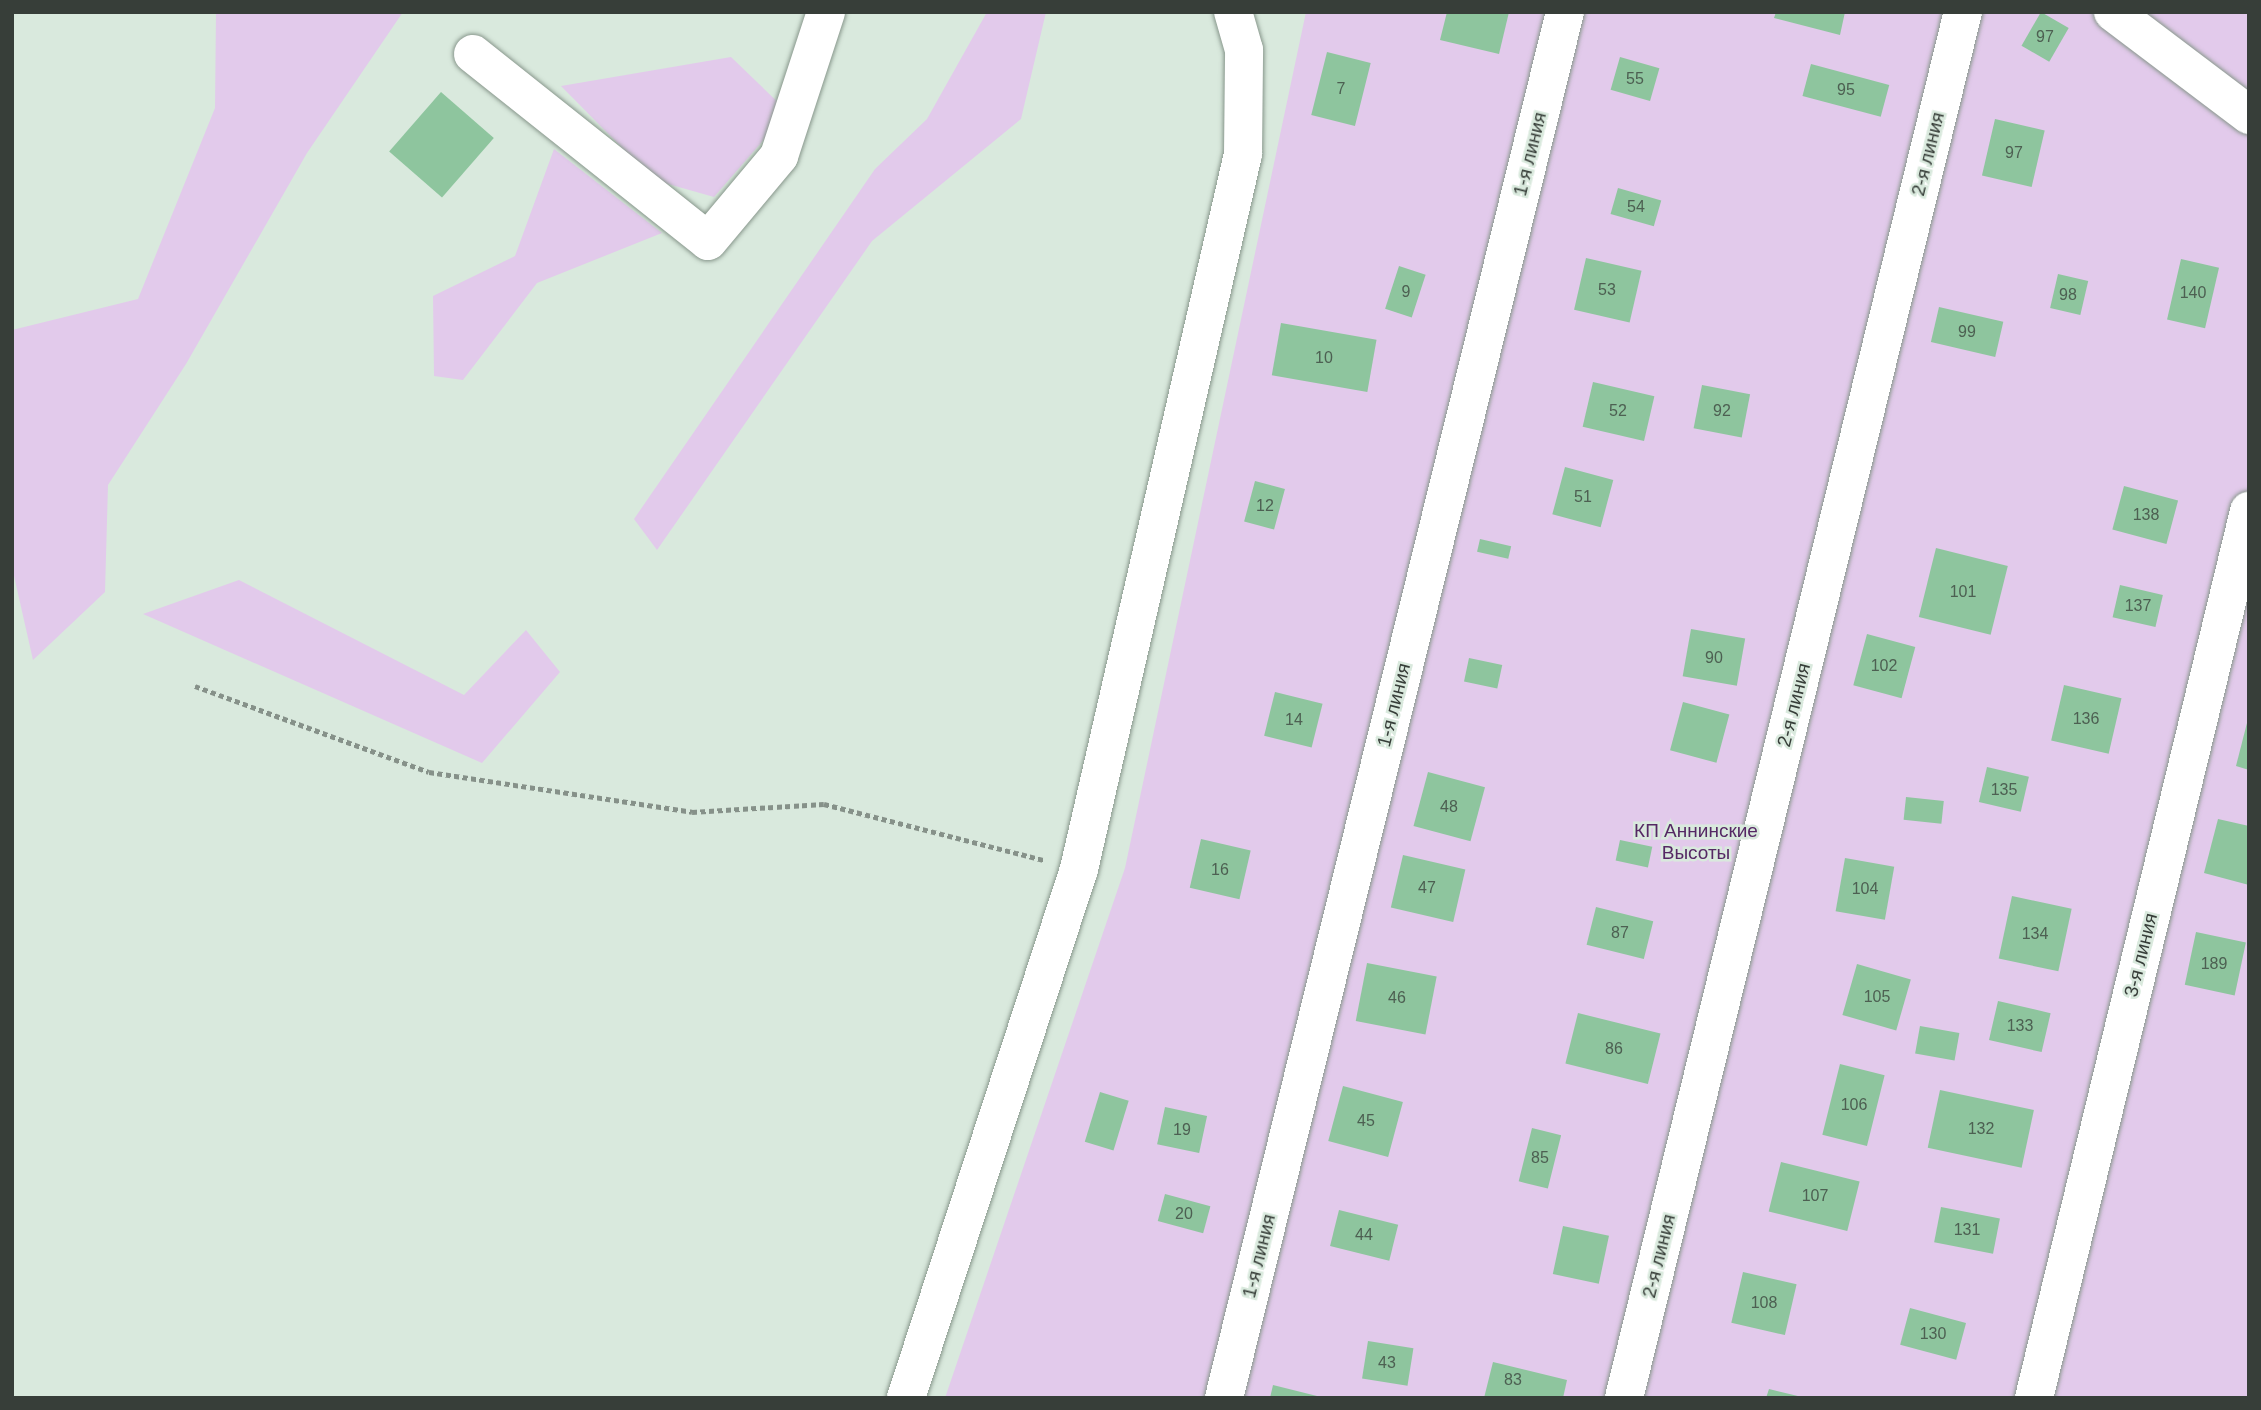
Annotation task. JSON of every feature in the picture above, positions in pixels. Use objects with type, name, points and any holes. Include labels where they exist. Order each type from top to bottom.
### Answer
[{"type":"street","points":[[474,54],[708,242],[779,156],[826,12]]},
{"type":"street","points":[[1233,12],[1244,50]]},
{"type":"street","points":[[906,1398],[1079,869],[1243,153],[1244,50],[1254,12]]},
{"type":"street","name":"1-я линия","points":[[1224,1398],[1564,12]]},
{"type":"street","name":"2-я линия","points":[[1625,1398],[1963,12]]},
{"type":"street","points":[[2113,12],[2249,115]]},
{"type":"street","name":"3-я линия","points":[[2034,1398],[2249,511]]},
{"type":"path","points":[[195,686],[429,772],[692,812],[824,804],[1079,869]]},
{"type":"green space","points":[[216,12],[403,12],[307,153],[186,364],[108,485],[105,592],[33,660],[12,567],[12,330],[138,299],[215,108]]},
{"type":"green space","points":[[987,12],[1046,12],[1021,119],[872,241],[657,550],[634,519],[875,169],[927,119]]},
{"type":"green space","name":"КП Аннинские Высоты","points":[[1306,12],[2249,12],[2249,1398],[945,1398],[1125,868]]},
{"type":"green space","points":[[731,57],[788,112],[714,197],[654,180],[561,86]]},
{"type":"green space","points":[[554,149],[662,233],[537,283],[463,380],[434,376],[433,296],[515,256]]},
{"type":"green space","points":[[239,580],[464,695],[526,630],[560,672],[482,763],[143,614]]},
{"type":"building","points":[[1447,12],[1509,12],[1499,54],[1440,40]]},
{"type":"building","points":[[1776,12],[1845,12],[1840,35],[1774,18]]},
{"type":"building","points":[[2041,12],[2069,28],[2049,62],[2022,46]]},
{"type":"building","points":[[1327,52],[1371,63],[1355,126],[1311,115]]},
{"type":"building","points":[[1620,57],[1659,68],[1650,101],[1611,90]]},
{"type":"building","points":[[1811,64],[1889,85],[1881,117],[1802,96]]},
{"type":"building","points":[[441,92],[494,138],[442,198],[389,152]]},
{"type":"building","points":[[1995,119],[2045,130],[2032,187],[1982,176]]},
{"type":"building","points":[[1618,188],[1661,200],[1654,226],[1611,214]]},
{"type":"building","points":[[1586,258],[1642,271],[1630,322],[1574,310]]},
{"type":"building","points":[[2181,259],[2219,268],[2205,328],[2167,319]]},
{"type":"building","points":[[1399,266],[1426,275],[1412,317],[1385,309]]},
{"type":"building","points":[[2058,274],[2088,281],[2080,315],[2050,308]]},
{"type":"building","points":[[1939,307],[2003,322],[1995,357],[1931,342]]},
{"type":"building","points":[[1281,323],[1377,340],[1367,392],[1272,375]]},
{"type":"building","points":[[1593,382],[1654,396],[1644,441],[1583,427]]},
{"type":"building","points":[[1702,385],[1750,394],[1742,438],[1694,428]]},
{"type":"building","points":[[1565,467],[1613,480],[1601,527],[1552,514]]},
{"type":"building","points":[[1255,481],[1285,489],[1274,530],[1244,522]]},
{"type":"building","points":[[2124,486],[2178,500],[2166,544],[2112,529]]},
{"type":"building","points":[[1480,539],[1511,546],[1508,559],[1477,552]]},
{"type":"building","points":[[1936,548],[2008,566],[1991,635],[1919,617]]},
{"type":"building","points":[[2120,585],[2163,595],[2155,627],[2113,617]]},
{"type":"building","points":[[1691,629],[1745,639],[1737,686],[1683,676]]},
{"type":"building","points":[[1867,634],[1915,647],[1902,698],[1853,685]]},
{"type":"building","points":[[1469,658],[1502,665],[1497,689],[1464,681]]},
{"type":"building","points":[[2064,685],[2121,698],[2109,754],[2051,741]]},
{"type":"building","points":[[1275,692],[1323,704],[1312,748],[1264,736]]},
{"type":"building","points":[[1683,702],[1729,714],[1716,763],[1670,750]]},
{"type":"building","points":[[2249,719],[2249,770],[2236,766]]},
{"type":"building","points":[[1987,767],[2029,777],[2021,812],[1979,802]]},
{"type":"building","points":[[1428,772],[1485,787],[1470,841],[1414,826]]},
{"type":"building","points":[[1906,797],[1944,801],[1941,824],[1904,820]]},
{"type":"building","points":[[2218,819],[2249,826],[2249,885],[2204,873]]},
{"type":"building","points":[[1201,839],[1251,850],[1239,899],[1190,888]]},
{"type":"building","points":[[1620,840],[1652,847],[1648,867],[1616,861]]},
{"type":"building","points":[[1403,855],[1465,869],[1453,922],[1391,908]]},
{"type":"building","points":[[1845,858],[1894,867],[1885,920],[1836,911]]},
{"type":"building","points":[[2012,896],[2072,909],[2058,971],[1999,959]]},
{"type":"building","points":[[1596,907],[1653,921],[1644,959],[1587,945]]},
{"type":"building","points":[[2196,932],[2246,943],[2235,995],[2185,985]]},
{"type":"building","points":[[1367,963],[1437,977],[1425,1034],[1356,1021]]},
{"type":"building","points":[[1857,964],[1911,979],[1896,1030],[1842,1015]]},
{"type":"building","points":[[1998,1001],[2051,1013],[2042,1052],[1989,1040]]},
{"type":"building","points":[[1578,1013],[1660,1034],[1648,1084],[1565,1063]]},
{"type":"building","points":[[1920,1026],[1959,1033],[1955,1061],[1915,1054]]},
{"type":"building","points":[[1840,1064],[1885,1075],[1867,1146],[1822,1135]]},
{"type":"building","points":[[1343,1086],[1403,1102],[1388,1157],[1328,1141]]},
{"type":"building","points":[[1940,1090],[2034,1110],[2022,1168],[1928,1148]]},
{"type":"building","points":[[1100,1092],[1129,1101],[1113,1150],[1085,1142]]},
{"type":"building","points":[[1165,1107],[1207,1116],[1199,1153],[1157,1144]]},
{"type":"building","points":[[1532,1128],[1561,1135],[1548,1189],[1519,1181]]},
{"type":"building","points":[[1781,1162],[1860,1182],[1847,1231],[1769,1211]]},
{"type":"building","points":[[1165,1194],[1210,1206],[1203,1233],[1158,1221]]},
{"type":"building","points":[[1941,1207],[2000,1218],[1993,1254],[1934,1242]]},
{"type":"building","points":[[1339,1210],[1398,1225],[1389,1261],[1330,1246]]},
{"type":"building","points":[[1563,1226],[1609,1236],[1599,1284],[1553,1274]]},
{"type":"building","points":[[1743,1272],[1797,1284],[1785,1335],[1731,1323]]},
{"type":"building","points":[[1910,1308],[1966,1323],[1956,1360],[1900,1345]]},
{"type":"building","points":[[1368,1341],[1413,1348],[1407,1386],[1362,1379]]},
{"type":"building","points":[[1493,1362],[1567,1380],[1563,1398],[1484,1398]]},
{"type":"building","points":[[1273,1385],[1321,1397],[1321,1398],[1270,1398]]},
{"type":"building","points":[[1769,1389],[1802,1397],[1802,1398],[1766,1398]]}]
